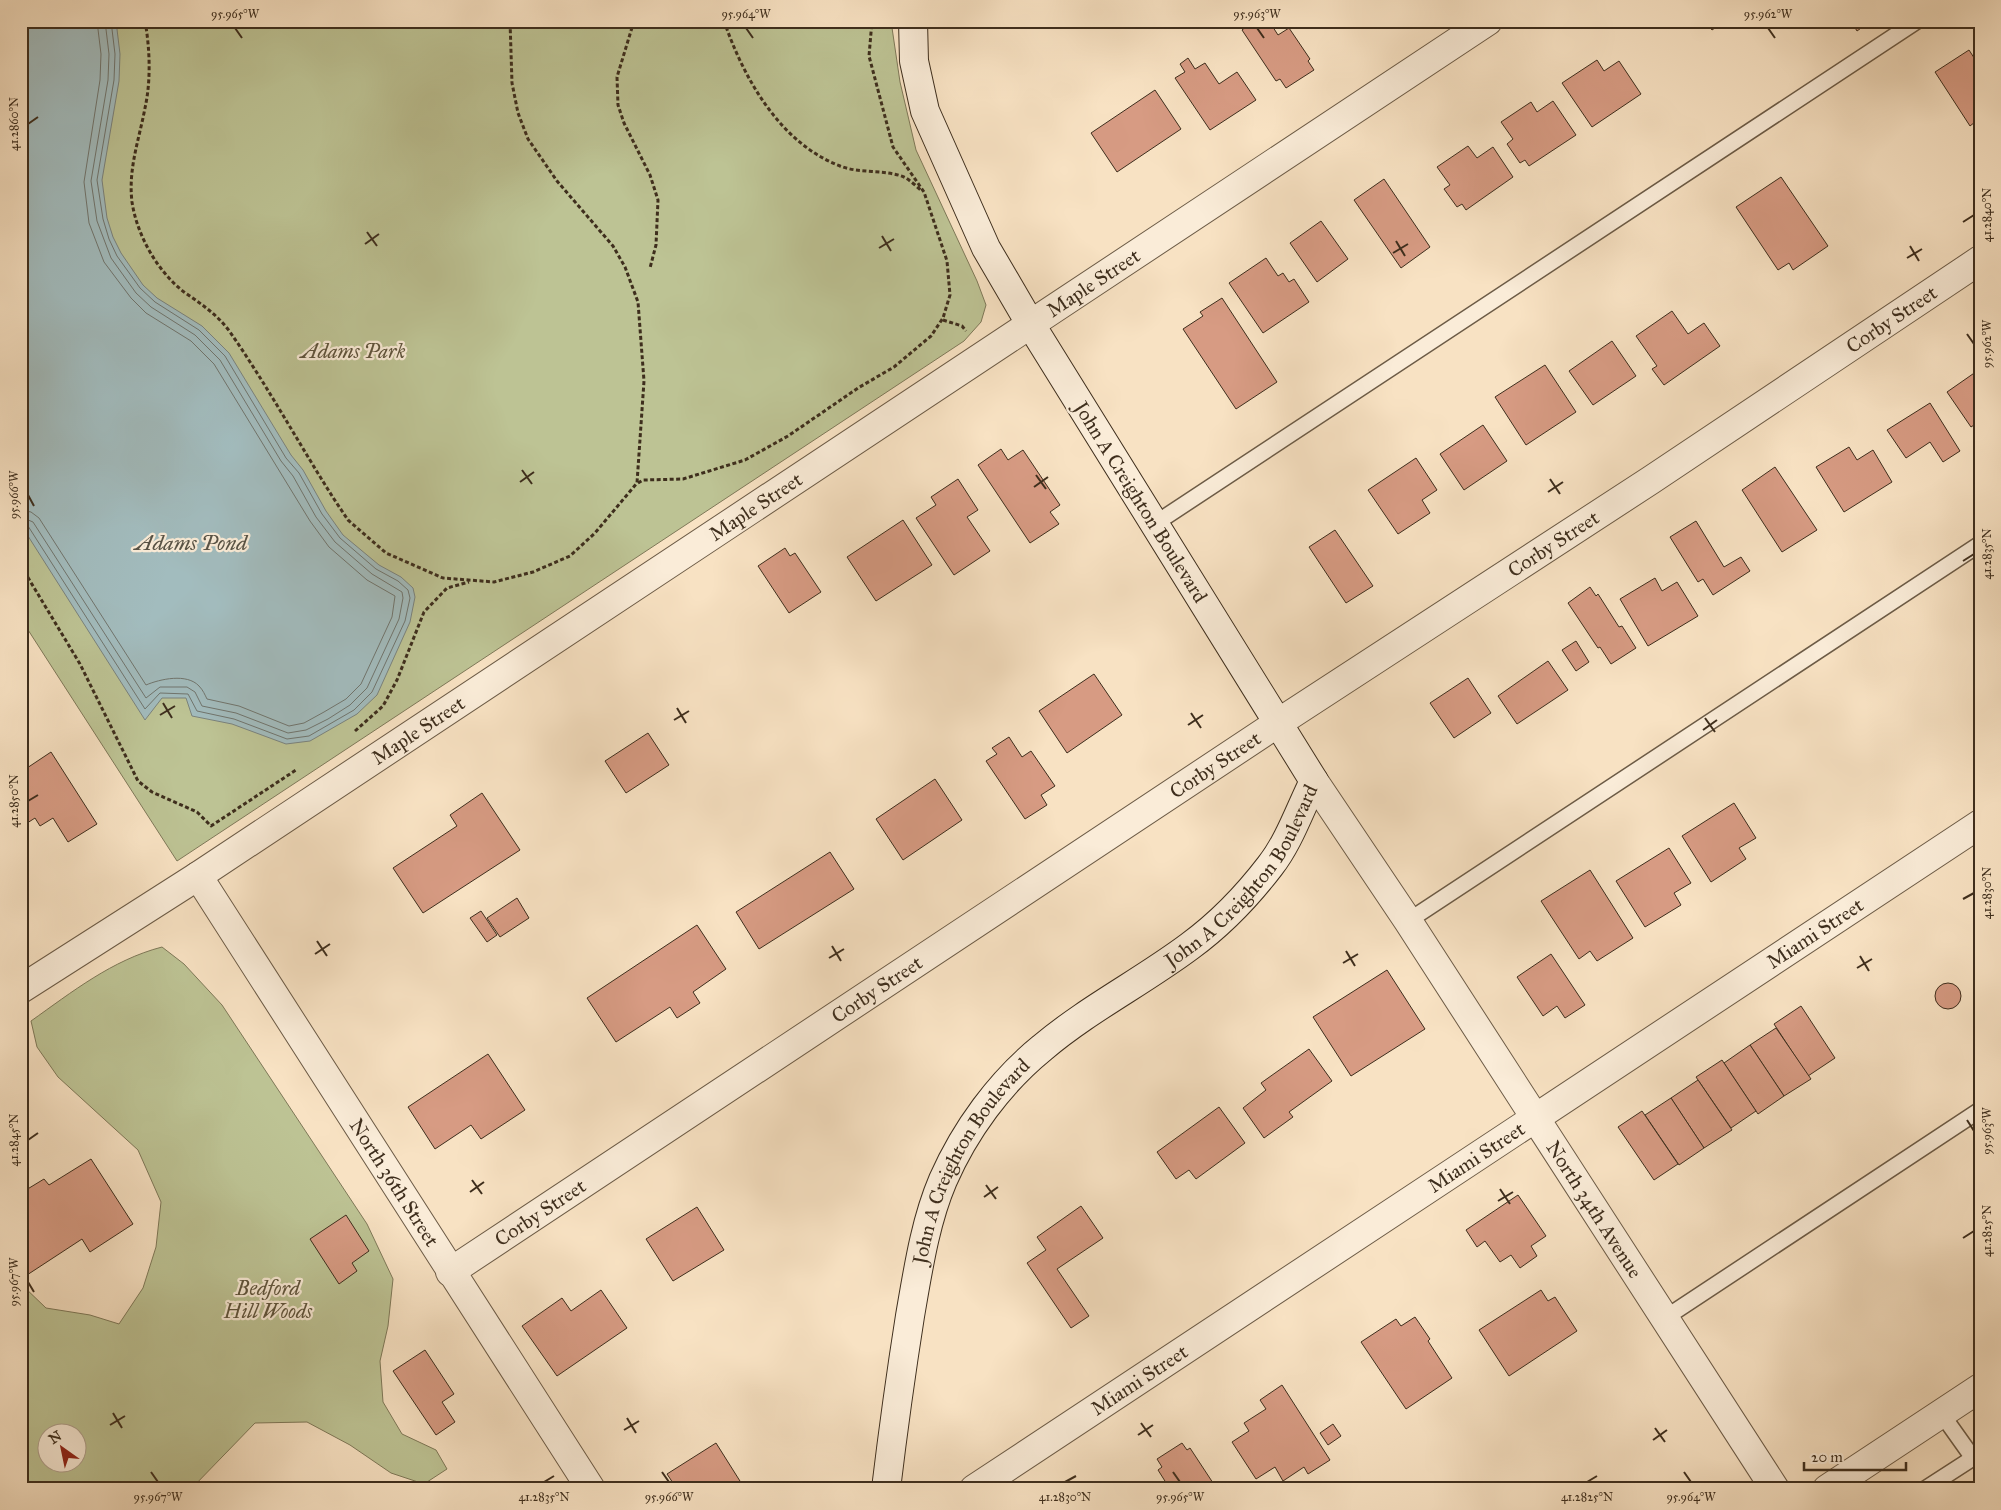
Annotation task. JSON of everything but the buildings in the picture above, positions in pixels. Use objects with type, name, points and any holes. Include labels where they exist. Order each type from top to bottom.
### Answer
[{"type":"street","name":"John A Creighton Boulevard","points":[[886,1489],[897,1394],[915,1284],[932,1210],[944,1178],[976,1121],[997,1092],[1041,1049],[1070,1026],[1190,946],[1239,904],[1278,854],[1314,781],[1156,523],[1031,325],[986,248],[926,111],[914,61],[913,21]]},
{"type":"street","name":"Maple Street","points":[[21,990],[198,876],[1488,21]]},
{"type":"street","name":"Corby Street","points":[[450,1272],[1278,723],[1651,480],[1980,260]]},
{"type":"street","name":"North 34th Avenue","points":[[1314,781],[1408,921],[1775,1489]]},
{"type":"street","name":"Miami Street","points":[[974,1489],[1980,824]]},
{"type":"street","name":"North 36th Street","points":[[198,876],[590,1489]]},
{"type":"street","points":[[1827,1489],[1980,1388]]},
{"type":"lane","points":[[1156,523],[1918,21]]},
{"type":"lane","points":[[1408,921],[1980,544]]},
{"type":"lane","points":[[1665,1318],[1980,1110]]},
{"type":"lane","points":[[1925,1489],[1976,1455],[1941,1414]]},
{"type":"path","points":[[144,21],[149,55],[147,98],[130,179],[132,203],[139,228],[149,252],[164,272],[183,291],[205,305],[230,332],[348,520],[366,538],[392,556],[443,578],[494,582],[526,574],[570,556],[595,533],[637,483],[643,480],[683,479],[744,460],[788,436],[858,388],[894,367],[931,336],[943,320],[950,295],[947,261],[924,192],[893,147],[869,56],[872,21]]},
{"type":"path","points":[[510,21],[512,83],[518,113],[528,139],[557,181],[613,246],[625,267],[638,302],[644,381],[637,483]]},
{"type":"path","points":[[634,21],[617,77],[618,105],[624,123],[650,175],[658,200],[656,245],[650,268]]},
{"type":"path","points":[[724,21],[737,57],[751,83],[783,126],[804,146],[840,166],[904,177],[924,192]]},
{"type":"path","points":[[943,320],[962,326],[969,337]]},
{"type":"path","points":[[21,566],[80,664],[138,781],[152,792],[197,812],[211,826],[284,776],[299,769]]},
{"type":"path","points":[[349,735],[382,706],[397,680],[424,612],[447,588],[472,581]]},
{"type":"green space","name":"Adams Park","points":[[21,21],[891,21],[900,82],[916,150],[977,281],[986,305],[981,322],[964,341],[177,861],[21,619]]},
{"type":"green space","name":"Bedford Hill Woods","points":[[162,947],[184,964],[222,1005],[367,1224],[393,1279],[388,1326],[380,1361],[383,1402],[402,1434],[436,1450],[447,1469],[424,1484],[391,1473],[350,1445],[307,1422],[255,1423],[191,1489],[21,1489],[21,1284],[46,1308],[90,1315],[119,1324],[143,1288],[156,1247],[161,1202],[138,1150],[58,1077],[37,1047],[31,1021],[93,978],[126,960]]},
{"type":"water","name":"Adams Pond","points":[[21,21],[116,21],[120,54],[119,81],[102,180],[107,218],[121,253],[143,285],[157,298],[202,326],[229,353],[291,455],[303,470],[326,511],[343,535],[379,565],[401,577],[413,588],[415,597],[410,622],[377,695],[357,714],[310,741],[286,744],[232,724],[192,716],[186,698],[162,698],[145,720],[21,525]]}]
